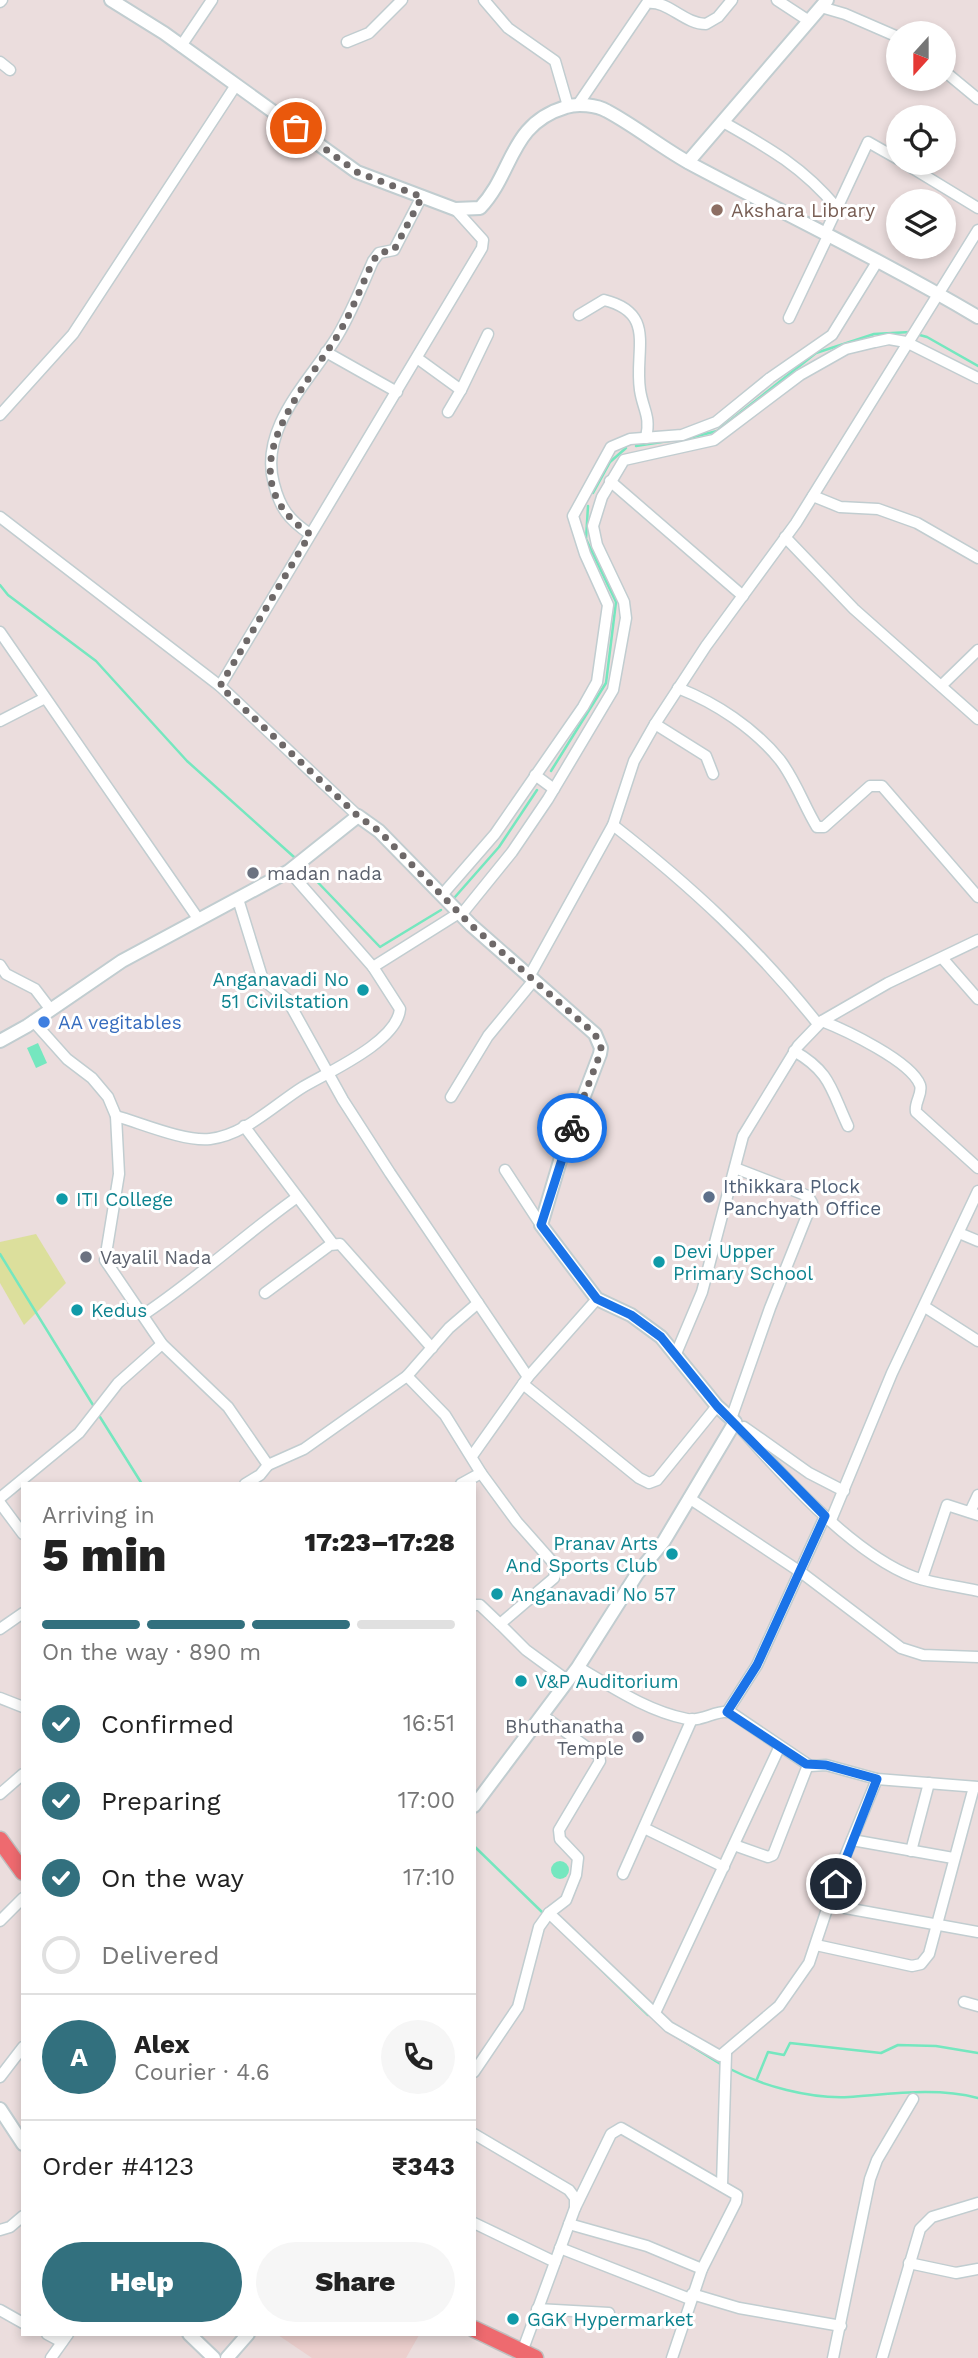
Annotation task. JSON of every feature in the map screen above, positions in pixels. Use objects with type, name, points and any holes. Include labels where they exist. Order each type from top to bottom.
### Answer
[{"type":"highway","points":[[0,1840],[21,1869]]},
{"type":"highway","points":[[476,2328],[528,2355]]},
{"type":"street","points":[[111,0],[181,46],[357,172],[455,209],[480,208],[490,197],[510,153],[525,130],[573,106],[647,3],[661,3],[689,21],[706,24],[718,17],[732,0]]},
{"type":"street","points":[[181,46],[212,0]]},
{"type":"street","points":[[347,42],[369,33],[402,0]]},
{"type":"street","points":[[484,0],[514,32],[555,61],[573,106]]},
{"type":"street","points":[[777,0],[809,21]]},
{"type":"street","points":[[688,162],[824,4],[886,31]]},
{"type":"street","points":[[0,62],[10,70]]},
{"type":"street","points":[[956,81],[978,99]]},
{"type":"street","points":[[0,415],[73,334],[236,85]]},
{"type":"street","points":[[573,106],[605,109],[688,162],[978,317]]},
{"type":"street","points":[[723,122],[788,159],[818,185],[837,208]]},
{"type":"street","points":[[789,318],[868,142],[886,152]]},
{"type":"street","points":[[924,175],[978,208]]},
{"type":"street","points":[[310,534],[284,513],[270,461],[277,430],[354,304],[373,261],[379,253],[394,250],[422,197]]},
{"type":"street","points":[[220,686],[482,248],[483,240],[455,209]]},
{"type":"street","points":[[451,1097],[488,1036],[532,977],[614,825],[634,761],[655,724],[813,496],[936,293],[978,230]]},
{"type":"street","points":[[373,967],[460,914],[490,882],[613,690],[626,618],[624,602],[594,538],[593,526],[597,503],[631,449],[646,438],[703,429],[825,342],[838,329],[877,262]]},
{"type":"street","points":[[579,315],[604,300],[624,305],[640,326],[640,390],[650,421],[646,438]]},
{"type":"street","points":[[448,412],[488,334]]},
{"type":"street","points":[[442,895],[495,834],[537,777],[597,682],[608,605],[573,525],[575,507],[611,447],[631,449],[714,440],[800,375],[838,353],[889,339],[907,341],[978,378]]},
{"type":"street","points":[[326,352],[397,392]]},
{"type":"street","points":[[417,358],[461,390]]},
{"type":"street","points":[[610,481],[743,596]]},
{"type":"street","points":[[813,496],[839,507],[878,509],[917,523],[978,558]]},
{"type":"street","points":[[582,498],[597,503]]},
{"type":"street","points":[[0,517],[220,686],[358,816],[379,831],[460,914],[595,1034],[601,1048],[559,1161],[541,1225]]},
{"type":"street","points":[[785,537],[855,609],[943,684],[978,719]]},
{"type":"street","points":[[0,632],[199,920]]},
{"type":"street","points":[[943,684],[978,650]]},
{"type":"street","points":[[678,688],[713,703],[769,749],[798,790],[817,827],[824,827],[870,786],[881,786],[978,897]]},
{"type":"street","points":[[0,721],[45,698]]},
{"type":"street","points":[[655,724],[706,756],[713,774]]},
{"type":"street","points":[[537,777],[552,788]]},
{"type":"street","points":[[0,1041],[51,1010],[95,977],[289,871],[358,816]]},
{"type":"street","points":[[614,825],[725,919],[774,969],[820,1023],[869,1043],[915,1079],[921,1089],[916,1112],[978,1168]]},
{"type":"street","points":[[116,1116],[198,1138],[222,1136],[244,1126],[366,1051],[399,1016],[396,1002],[373,967],[289,871]]},
{"type":"street","points":[[237,899],[263,980],[287,999],[327,1073],[526,1380],[629,1471],[649,1483],[657,1480],[717,1406]]},
{"type":"street","points":[[675,1356],[702,1292],[747,1126],[794,1051],[820,1023],[888,983],[978,940]]},
{"type":"street","points":[[943,959],[978,999]]},
{"type":"street","points":[[0,965],[6,974],[35,989],[51,1010]]},
{"type":"street","points":[[33,1021],[67,1059],[92,1078],[108,1097],[116,1116],[119,1174],[105,1260],[162,1344],[228,1407],[268,1465]]},
{"type":"street","points":[[794,1051],[816,1064],[823,1072],[848,1126]]},
{"type":"street","points":[[244,1126],[333,1244]]},
{"type":"street","points":[[476,1803],[578,1667],[637,1574],[664,1541],[733,1420],[770,1308],[812,1203],[808,1196],[735,1168]]},
{"type":"street","points":[[505,1170],[541,1225],[597,1299],[631,1315],[661,1337],[717,1406],[828,1518],[896,1567],[922,1579],[978,1591]]},
{"type":"street","points":[[727,1712],[757,1665],[828,1518],[844,1491],[892,1373],[978,1191]]},
{"type":"street","points":[[143,1315],[185,1287],[235,1242],[296,1198]]},
{"type":"street","points":[[959,1233],[978,1241]]},
{"type":"street","points":[[265,1293],[333,1244],[340,1244],[432,1348]]},
{"type":"street","points":[[472,1456],[526,1380],[597,1299]]},
{"type":"street","points":[[249,1482],[268,1465],[304,1449],[407,1376],[478,1303]]},
{"type":"street","points":[[925,1307],[978,1341]]},
{"type":"street","points":[[22,1482],[79,1433],[118,1383],[162,1344]]},
{"type":"street","points":[[407,1376],[445,1415],[481,1474],[557,1571],[554,1578],[500,1624]]},
{"type":"street","points":[[733,1420],[770,1443],[809,1473],[844,1491]]},
{"type":"street","points":[[465,1482],[481,1474]]},
{"type":"street","points":[[21,1483],[0,1501],[21,1531]]},
{"type":"street","points":[[922,1579],[947,1505],[974,1513],[978,1495]]},
{"type":"street","points":[[689,1498],[802,1573],[901,1648],[923,1655],[978,1657]]},
{"type":"street","points":[[476,1605],[480,1605],[526,1650],[567,1680]]},
{"type":"street","points":[[0,1629],[21,1613]]},
{"type":"street","points":[[578,1667],[638,1701],[692,1719],[727,1712],[808,1765],[826,1765],[877,1779],[976,1787],[953,1858],[929,1954],[917,1966],[817,1945]]},
{"type":"street","points":[[0,1698],[21,1706]]},
{"type":"street","points":[[476,2070],[518,2007],[539,1927],[549,1913],[566,1900],[579,1862],[560,1839],[559,1830],[600,1758],[542,1715]]},
{"type":"street","points":[[623,1874],[692,1719]]},
{"type":"street","points":[[655,2013],[779,1748]]},
{"type":"street","points":[[734,1845],[768,1857],[775,1852],[808,1765]]},
{"type":"street","points":[[0,1794],[21,1776]]},
{"type":"street","points":[[549,1913],[655,2013],[699,2046],[718,2056],[726,2053],[779,2006],[800,1978],[817,1945],[852,1840],[877,1779]]},
{"type":"street","points":[[912,1851],[929,1783]]},
{"type":"street","points":[[644,1828],[724,1867]]},
{"type":"street","points":[[852,1840],[953,1858]]},
{"type":"street","points":[[0,1921],[21,1900]]},
{"type":"street","points":[[829,1905],[978,1932]]},
{"type":"street","points":[[964,2002],[978,2006]]},
{"type":"street","points":[[0,2077],[21,2050]]},
{"type":"street","points":[[722,2185],[726,2053]]},
{"type":"street","points":[[833,2358],[870,2179],[877,2160],[913,2099]]},
{"type":"street","points":[[0,2110],[21,2141]]},
{"type":"street","points":[[528,2355],[537,2309],[575,2208],[616,2129],[638,2136],[677,2162],[734,2192],[738,2198],[702,2269],[671,2358]]},
{"type":"street","points":[[476,2135],[569,2190],[575,2198],[575,2208]]},
{"type":"street","points":[[882,2358],[922,2225],[932,2217],[978,2203]]},
{"type":"street","points":[[0,2230],[21,2217]]},
{"type":"street","points":[[476,2224],[555,2262]]},
{"type":"street","points":[[569,2224],[647,2246],[702,2269]]},
{"type":"street","points":[[560,2248],[691,2297],[841,2326]]},
{"type":"street","points":[[909,2263],[956,2273],[978,2269]]},
{"type":"street","points":[[537,2309],[609,2313]]},
{"type":"street","points":[[0,2310],[21,2322]]},
{"type":"street","points":[[191,2336],[214,2358]]},
{"type":"street","points":[[227,2358],[246,2336]]},
{"type":"street","points":[[51,2358],[65,2338]]},
{"type":"shaded area","points":[[38,1043],[47,1063],[36,1068],[27,1048]]},
{"type":"shaded area","points":[[36,1234],[66,1283],[24,1325],[0,1283],[0,1242]]},
{"type":"shaded area","points":[[560,1861],[566,1864],[569,1870],[566,1876],[560,1879],[554,1876],[551,1870],[554,1864]]},
{"type":"shaded area","points":[[279,2336],[418,2336],[406,2358],[312,2358]]},
{"type":"waterway","points":[[685,439],[717,431],[816,353],[874,334],[910,332]]},
{"type":"waterway","points":[[916,334],[927,337],[978,366]]},
{"type":"waterway","points":[[636,446],[675,440]]},
{"type":"waterway","points":[[593,493],[610,462],[626,448]]},
{"type":"waterway","points":[[551,771],[606,683],[616,602],[586,539],[588,506]]},
{"type":"waterway","points":[[0,585],[8,595],[96,661],[187,761],[294,857]]},
{"type":"waterway","points":[[455,897],[499,847],[537,790]]},
{"type":"waterway","points":[[306,870],[380,947],[441,910]]},
{"type":"waterway","points":[[0,1254],[93,1405]]},
{"type":"waterway","points":[[100,1417],[141,1482]]},
{"type":"waterway","points":[[476,1848],[543,1913]]},
{"type":"waterway","points":[[550,1920],[648,2015]]},
{"type":"waterway","points":[[675,2036],[722,2065]]},
{"type":"waterway","points":[[757,2079],[768,2052],[784,2055],[790,2043],[881,2053],[898,2045],[936,2046],[978,2053]]},
{"type":"waterway","points":[[728,2068],[771,2086],[818,2096],[849,2097],[930,2092],[978,2098]]},
{"type":"way so far","points":[[296,128],[357,172],[422,197],[394,250],[379,253],[373,261],[338,335],[277,430],[270,461],[278,499],[284,513],[292,522],[310,534],[220,686],[358,816],[379,831],[471,925],[595,1034],[600,1041],[600,1054],[572,1128]]},
{"type":"place","name":"Akshara Library","points":[[717,210]]},
{"type":"place","name":"madan nada","points":[[253,873]]},
{"type":"place","name":"Anganavadi No 51 Civilstation","points":[[363,990]]},
{"type":"place","name":"AA vegitables","points":[[44,1022]]},
{"type":"place","name":"Ithikkara Plock Panchyath Office","points":[[709,1197]]},
{"type":"place","name":"ITI College","points":[[62,1199]]},
{"type":"place","name":"Vayalil Nada","points":[[86,1257]]},
{"type":"place","name":"Devi Upper Primary School","points":[[659,1262]]},
{"type":"place","name":"Kedus","points":[[77,1310]]},
{"type":"place","name":"Pranav Arts And Sports Club","points":[[672,1554]]},
{"type":"place","name":"Anganavadi No 57","points":[[497,1594]]},
{"type":"place","name":"V&P Auditorium","points":[[521,1681]]},
{"type":"place","name":"Bhuthanatha Temple","points":[[638,1737]]},
{"type":"place","name":"GGK Hypermarket","points":[[513,2319]]},
{"type":"route","points":[[572,1128],[541,1225],[597,1299],[631,1315],[661,1337],[717,1406],[825,1516],[802,1573],[757,1665],[727,1712],[806,1764],[826,1765],[877,1779],[836,1884]]}]
